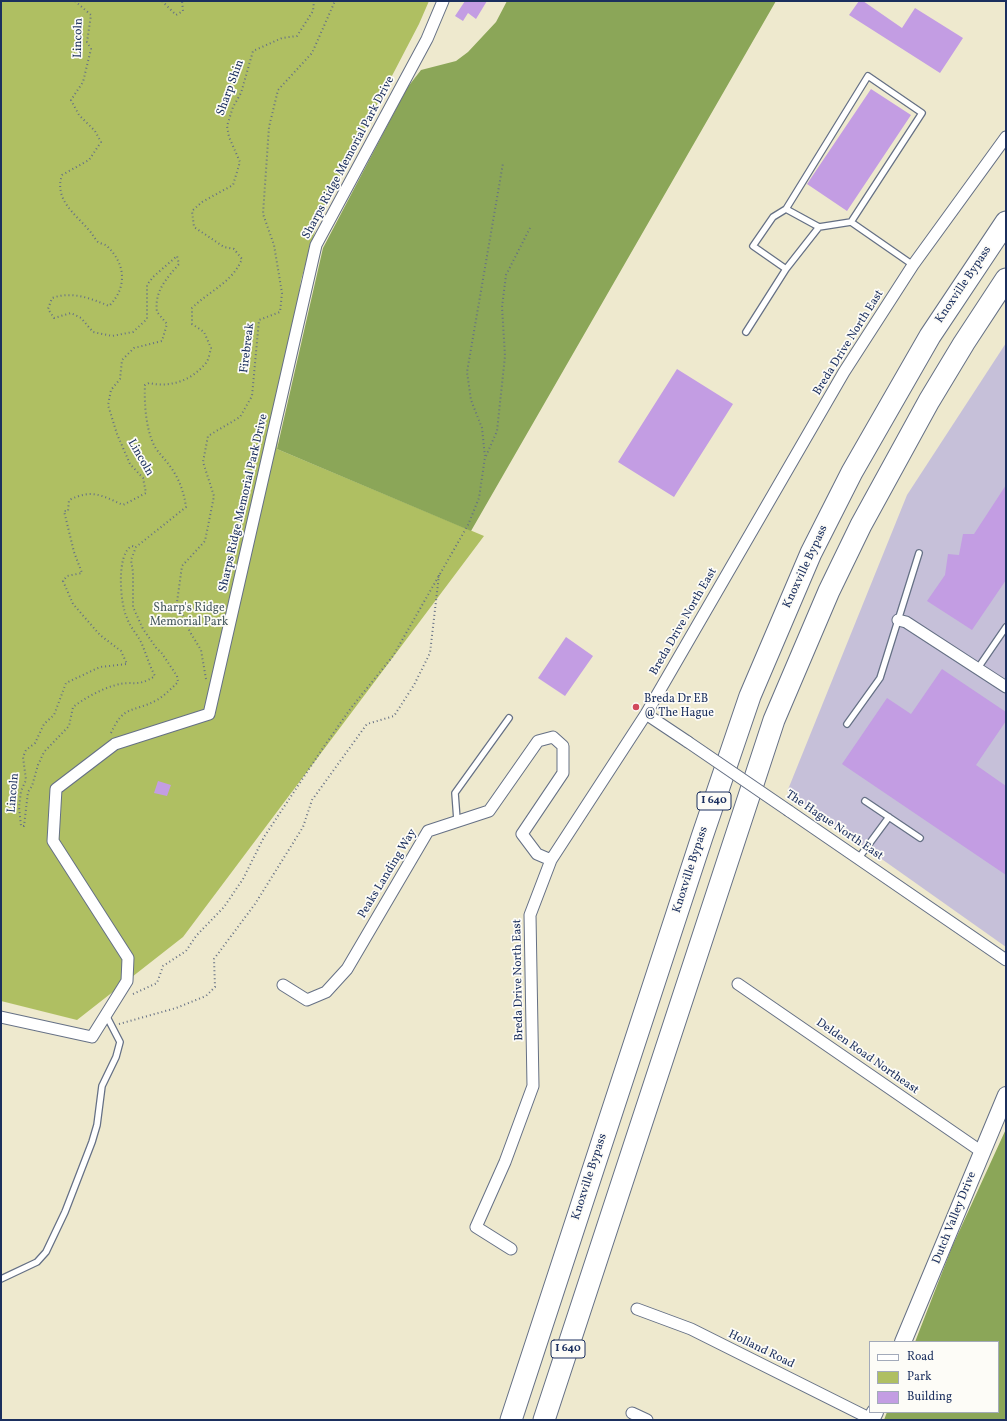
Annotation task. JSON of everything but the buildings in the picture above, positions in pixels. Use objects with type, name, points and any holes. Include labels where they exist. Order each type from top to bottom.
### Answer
[{"type":"highway","name":"Knoxville Bypass","points":[[511,1420],[699,844],[759,674],[811,553],[852,472],[930,336],[1006,222]]},
{"type":"highway","name":"I 640","points":[[544,1420],[711,910],[780,707],[829,591],[891,467],[964,343],[1006,279]]},
{"type":"street","name":"Sharps Ridge Memorial Park Drive","points":[[1,1017],[92,1037],[127,981],[128,958],[53,841],[56,789],[115,744],[209,714],[316,245],[427,39],[443,1]]},
{"type":"street","name":"Breda Drive North East","points":[[511,1249],[476,1227],[505,1162],[533,1086],[530,915],[551,860],[646,714],[844,372],[913,265],[1006,137]]},
{"type":"street","points":[[898,620],[906,622],[1006,687]]},
{"type":"street","name":"The Hague North East","points":[[646,714],[1006,960]]},
{"type":"street","name":"Peaks Landing Way","points":[[282,985],[307,1000],[326,992],[347,969],[428,831],[489,811],[538,741],[553,737],[563,746],[563,774],[522,834],[537,854],[551,860]]},
{"type":"street","name":"Delden Road Northeast","points":[[738,984],[982,1152]]},
{"type":"street","name":"Dutch Valley Drive","points":[[903,1341],[1006,1095]]},
{"type":"street","name":"Holland Road","points":[[637,1310],[691,1329],[873,1418]]},
{"type":"street","points":[[632,1413],[647,1420]]},
{"type":"lane","points":[[786,269],[753,246],[773,217],[786,209],[868,76],[922,112],[851,222]]},
{"type":"lane","points":[[786,209],[818,227],[851,222],[913,265]]},
{"type":"lane","points":[[746,332],[786,269],[818,227]]},
{"type":"lane","points":[[846,724],[880,678],[920,552]]},
{"type":"lane","points":[[978,668],[1006,627]]},
{"type":"lane","points":[[458,820],[456,793],[509,718]]},
{"type":"lane","points":[[865,801],[920,838]]},
{"type":"lane","points":[[858,858],[888,816]]},
{"type":"lane","points":[[1,1279],[36,1262],[46,1252],[65,1212],[92,1142],[97,1125],[102,1086],[116,1057],[120,1042],[106,1014]]},
{"type":"path","name":"Lincoln","points":[[75,1],[91,15],[87,42],[90,49],[83,82],[71,100],[79,115],[95,131],[101,142],[89,160],[62,175],[59,185],[61,193],[69,208],[98,243],[108,246],[122,266],[122,283],[118,298],[109,306],[92,299],[73,294],[52,298],[48,308],[54,318],[71,313],[81,318],[93,332],[112,336],[133,332],[147,319],[147,285],[153,277],[178,256],[180,264],[168,277],[157,296],[157,312],[167,324],[162,341],[134,348],[122,360],[120,379],[111,390],[108,405],[117,434],[130,464],[144,478],[146,493],[123,505],[98,493],[89,493],[69,500],[68,511],[64,511],[74,552],[82,573],[67,576],[63,581],[73,604],[100,636],[121,651],[127,664],[100,667],[66,683],[54,715],[44,724],[35,743],[26,750],[23,757],[26,780],[21,792],[19,807],[21,826],[24,826],[28,792],[32,786],[38,765],[44,752],[69,726],[73,707],[86,698],[116,685],[143,684],[155,676],[142,644],[127,619],[121,596],[123,557],[129,547],[136,547]]},
{"type":"path","points":[[162,1],[176,15],[183,11],[182,1]]},
{"type":"path","name":"Sharp Shin","points":[[136,547],[186,507],[183,491],[172,469],[154,446],[147,420],[144,396],[146,385],[149,383],[162,386],[183,381],[208,362],[211,348],[204,332],[192,324],[192,308],[204,296],[223,285],[238,269],[242,259],[234,249],[224,247],[194,227],[192,211],[202,202],[233,185],[240,162],[229,137],[227,126],[233,107],[241,93],[253,51],[282,38],[297,36],[313,10],[314,1]]},
{"type":"path","name":"Firebreak","points":[[215,690],[204,676],[201,650],[190,632],[177,602],[182,566],[205,541],[214,496],[203,462],[208,436],[240,417],[252,396],[259,320],[280,312],[282,293],[274,245],[263,214],[269,127],[278,90],[312,53],[335,1]]},
{"type":"path","points":[[114,1002],[157,983],[163,966],[186,951],[196,936],[224,907],[243,880],[264,837],[320,751],[351,708],[393,656],[439,573],[468,525],[479,498],[485,457],[482,428],[471,400],[466,372],[503,163]]},
{"type":"path","points":[[485,457],[497,431],[505,356],[502,307],[506,275],[530,228]]},
{"type":"path","points":[[115,744],[111,734],[122,714],[156,701],[178,682],[177,676],[143,629],[133,607],[134,572],[131,560],[136,547]]},
{"type":"path","points":[[116,1025],[182,1006],[206,996],[216,987],[214,959],[254,904],[303,827],[312,800],[367,724],[394,716],[414,685],[430,653],[439,573]]},
{"type":"shaded area","points":[[1006,343],[1006,947],[787,792],[907,495]]},
{"type":"green space","name":"Sharp's Ridge Memorial Park","points":[[1,1],[429,1],[419,24],[320,214],[301,280],[277,449],[484,536],[183,937],[77,1020],[1,1001]]},
{"type":"green space","points":[[507,1],[776,1],[471,531],[277,449],[323,248],[407,88],[421,70],[456,61],[468,52],[496,22]]},
{"type":"green space","points":[[1006,1129],[1006,1420],[884,1420],[887,1413],[999,1413],[999,1341],[915,1341],[952,1247]]},
{"type":"place","name":"Breda Dr EB @ The Hague","points":[[636,707]]}]
